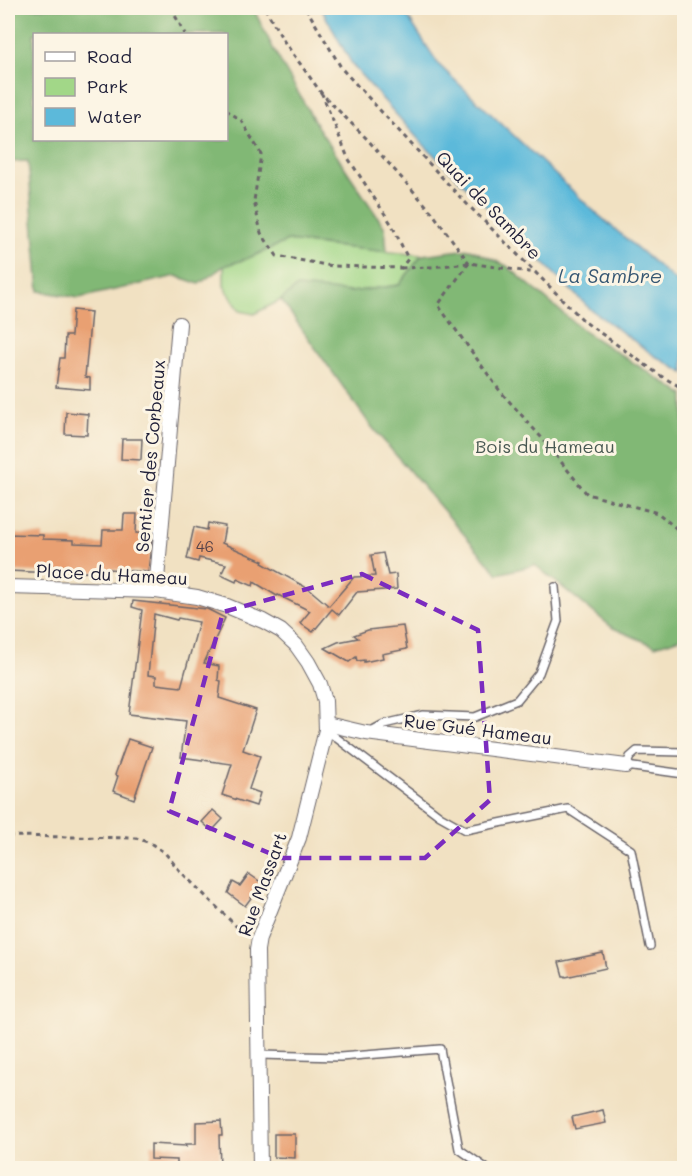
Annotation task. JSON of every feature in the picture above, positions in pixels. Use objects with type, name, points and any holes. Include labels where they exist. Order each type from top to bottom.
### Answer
[{"type":"street","name":"Sentier des Corbeaux","points":[[156,591],[179,324]]},
{"type":"street","name":"Place du Hameau","points":[[8,588],[156,591],[197,597],[263,621],[281,631],[296,645],[308,662],[326,701],[326,727]]},
{"type":"street","name":"Rue Gué Hameau","points":[[326,727],[626,766]]},
{"type":"street","name":"Rue Massart","points":[[260,1168],[257,950],[259,939],[299,837],[326,727]]},
{"type":"lane","points":[[366,733],[384,724],[423,715],[475,717],[517,700],[539,673],[558,621],[555,587]]},
{"type":"lane","points":[[326,727],[440,816],[465,830],[568,809],[631,850],[650,946]]},
{"type":"lane","points":[[684,752],[637,752],[630,757],[626,766],[684,774]]},
{"type":"lane","points":[[260,1054],[340,1057],[440,1049],[459,1149],[486,1168]]},
{"type":"path","points":[[8,22],[16,8]]},
{"type":"path","points":[[171,8],[184,33]]},
{"type":"path","points":[[266,8],[283,40],[322,94],[424,203],[469,263]]},
{"type":"path","name":"Quai de Sambre","points":[[306,8],[342,69],[460,196],[536,273],[585,322],[684,389]]},
{"type":"path","points":[[322,94],[348,158],[392,225],[408,259],[401,268]]},
{"type":"path","points":[[228,111],[241,120],[261,154],[254,201],[261,233],[277,256],[332,266],[401,268],[469,263],[536,273]]},
{"type":"path","points":[[469,263],[438,305],[500,391],[542,437],[587,494],[658,513],[684,535]]},
{"type":"path","points":[[8,836],[136,838],[150,843],[165,853],[180,871],[237,927],[259,939]]},
{"type":"highlighted area","points":[[362,574],[478,630],[490,800],[425,858],[281,858],[169,811],[223,612]]},
{"type":"green space","points":[[8,8],[253,8],[319,129],[385,228],[387,252],[288,241],[224,266],[199,284],[176,276],[79,298],[39,291],[28,161],[8,162]]},
{"type":"green space","points":[[288,241],[422,255],[399,285],[351,292],[297,288],[281,300],[254,314],[240,311],[224,286],[224,266]]},
{"type":"green space","name":"Bois du Hameau","points":[[470,249],[507,266],[585,332],[684,395],[684,519],[677,522],[684,559],[684,637],[655,646],[613,628],[535,565],[498,574],[371,426],[281,300],[297,287],[351,292],[399,285],[422,255]]},
{"type":"water","name":"La Sambre","points":[[321,8],[402,8],[439,65],[596,213],[684,288],[684,373],[655,356],[590,309],[420,141],[353,66]]},
{"type":"building","points":[[73,310],[91,312],[85,377],[90,378],[90,390],[56,387],[60,358],[64,358],[65,336],[71,336]]},
{"type":"building","points":[[66,412],[88,414],[87,435],[65,434]]},
{"type":"building","points":[[122,439],[142,439],[141,460],[121,459]]},
{"type":"building","points":[[124,514],[137,514],[136,533],[152,536],[148,572],[109,569],[108,573],[8,571],[8,534],[43,535],[43,539],[102,544],[103,530],[123,530]]},
{"type":"building","points":[[208,523],[225,526],[222,543],[263,561],[262,563],[309,589],[329,606],[354,577],[375,576],[371,555],[383,553],[388,575],[396,574],[397,589],[357,592],[339,615],[332,609],[313,632],[300,623],[310,611],[277,596],[254,582],[253,586],[221,575],[226,564],[199,558],[198,562],[187,559],[194,527],[207,530]]},
{"type":"building","points":[[133,601],[207,609],[225,618],[204,663],[219,666],[218,680],[221,681],[219,698],[256,710],[243,750],[260,756],[249,789],[260,793],[256,806],[222,795],[232,764],[181,757],[186,721],[129,714],[142,610],[132,607]],"holes":[[[154,614],[177,620],[178,618],[199,622],[181,687],[156,684],[156,676],[148,675]]]},
{"type":"building","points":[[403,626],[407,649],[382,654],[383,658],[364,662],[364,660],[357,661],[356,657],[349,662],[325,648],[338,642],[358,638],[354,635],[368,630]]},
{"type":"building","points":[[128,739],[152,747],[134,799],[113,791],[118,776],[115,775]]},
{"type":"building","points":[[213,810],[223,819],[212,831],[202,822]]},
{"type":"building","points":[[249,874],[262,883],[245,906],[228,893],[233,882],[240,886]]},
{"type":"building","points":[[603,953],[606,968],[563,976],[559,962]]},
{"type":"building","points":[[603,1110],[606,1123],[575,1129],[572,1117]]},
{"type":"building","points":[[221,1121],[220,1168],[177,1168],[177,1160],[151,1159],[151,1144],[186,1146],[185,1144],[196,1144],[196,1122]]},
{"type":"building","points":[[274,1134],[295,1134],[295,1158],[274,1157]]}]
